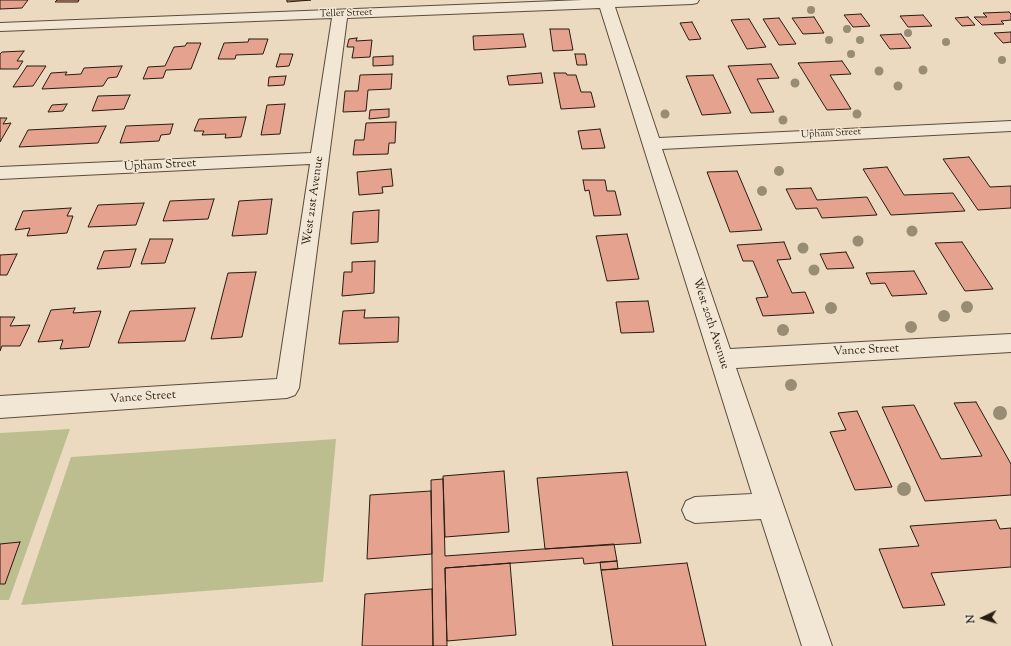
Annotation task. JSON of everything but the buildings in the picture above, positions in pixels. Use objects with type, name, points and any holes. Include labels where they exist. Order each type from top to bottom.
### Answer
[{"type":"street","name":"Teller Street","points":[[0,27],[237,12],[340,14],[416,6],[692,0]]},
{"type":"street","name":"West 20th Avenue","points":[[606,2],[769,506],[817,646]]},
{"type":"street","name":"West 21st Avenue","points":[[287,388],[340,14]]},
{"type":"street","name":"Upham Street","points":[[651,144],[1011,126]]},
{"type":"street","name":"Upham Street","points":[[0,173],[320,158]]},
{"type":"street","name":"Vance Street","points":[[721,359],[1011,343]]},
{"type":"street","name":"Vance Street","points":[[0,407],[287,388]]},
{"type":"street","points":[[695,510],[769,506]]},
{"type":"green space","points":[[70,429],[9,600],[0,600],[0,433]]},
{"type":"green space","points":[[336,439],[323,582],[21,605],[71,457]]}]
